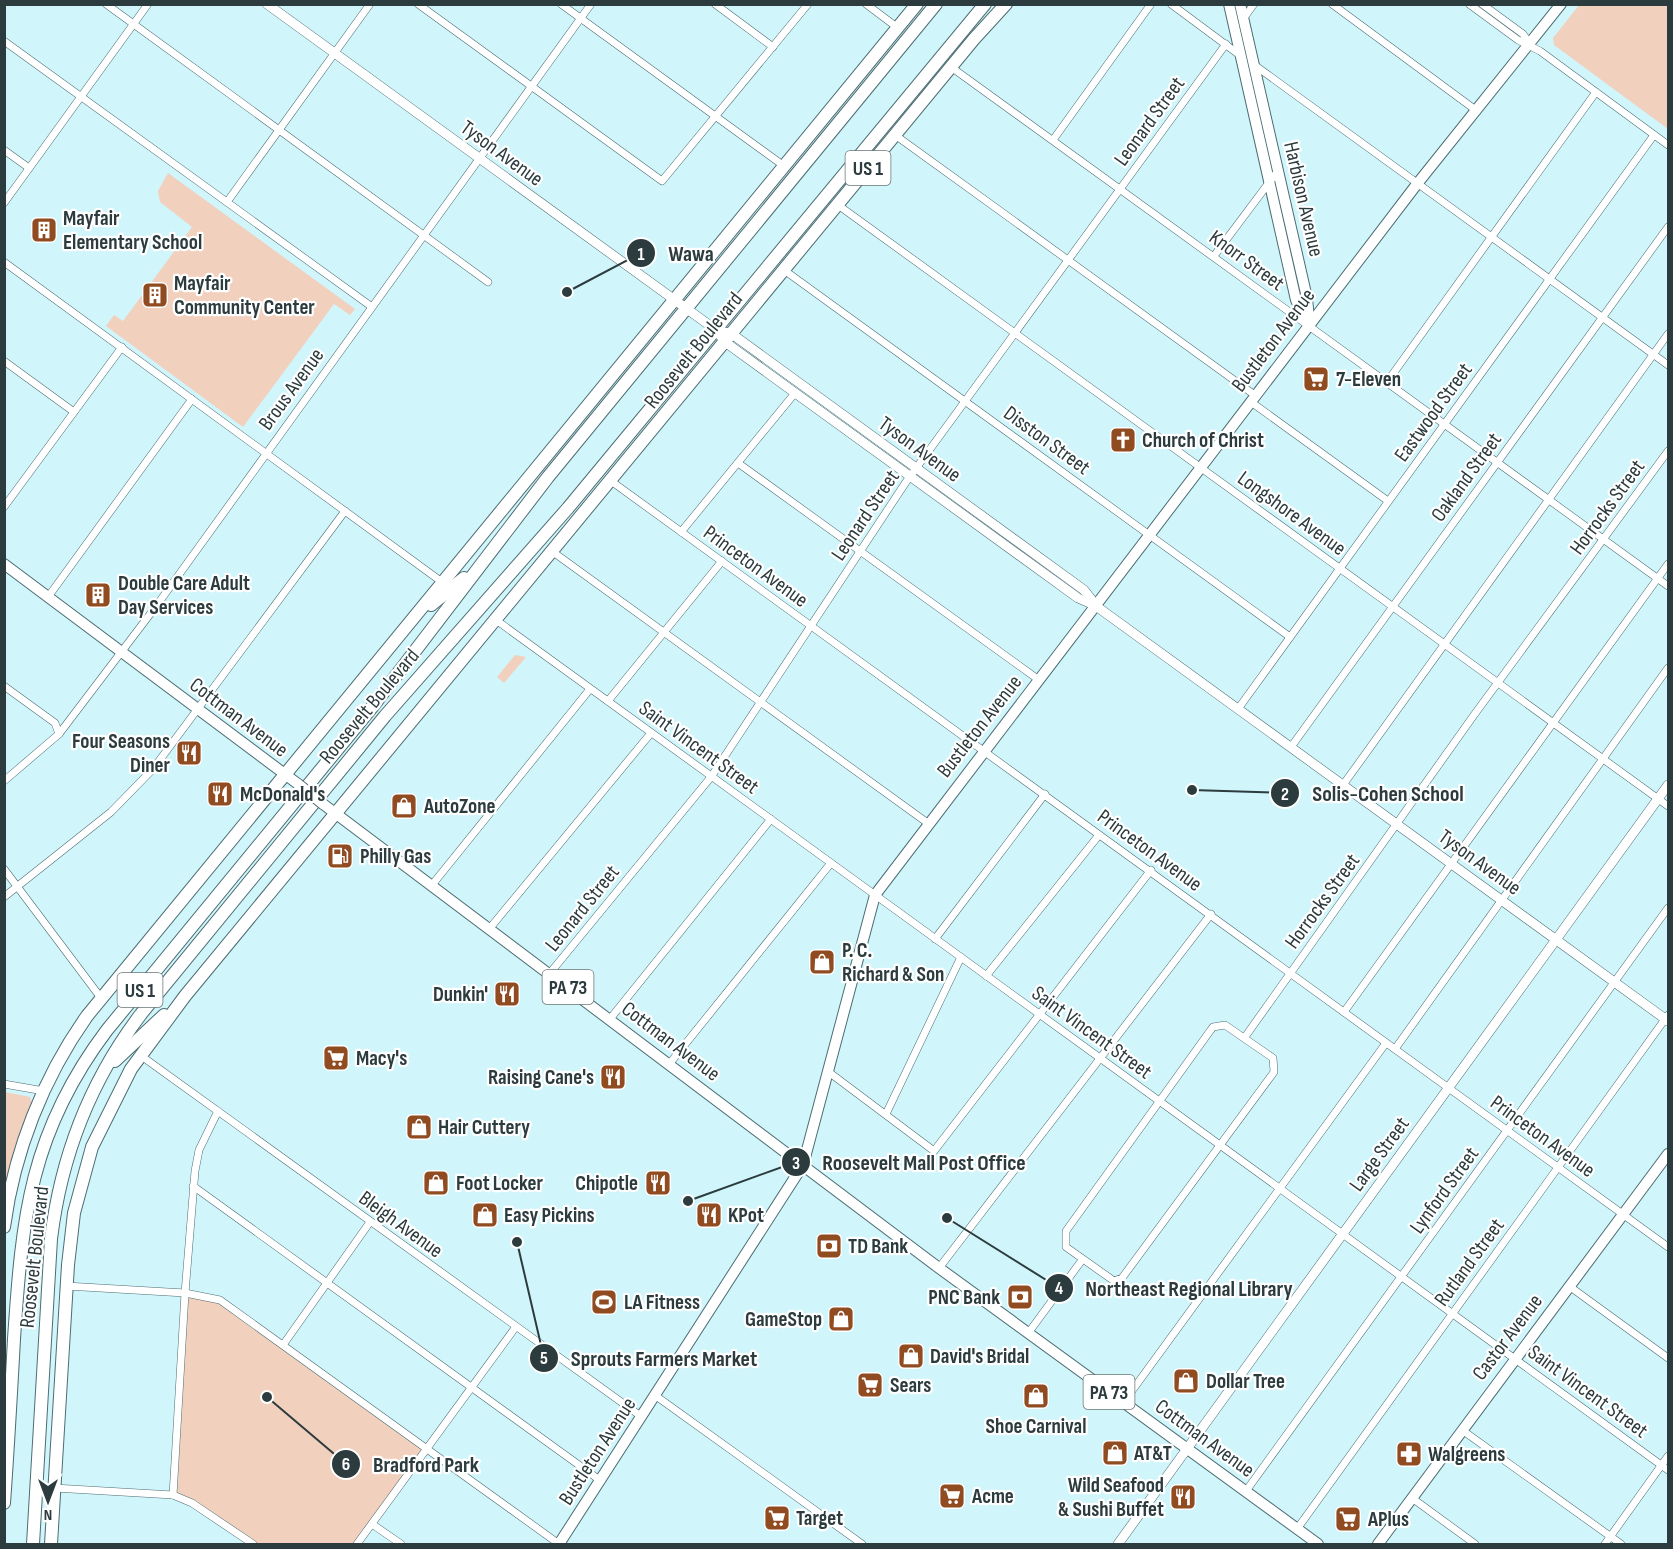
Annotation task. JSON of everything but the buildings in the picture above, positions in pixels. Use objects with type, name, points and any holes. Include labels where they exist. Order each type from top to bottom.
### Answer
[{"type":"highway","name":"Roosevelt Boulevard","points":[[4,1227],[18,1161],[44,1091],[75,1033],[101,998],[414,620],[442,582],[917,4]]},
{"type":"highway","name":"Roosevelt Boulevard","points":[[4,1503],[23,1222],[42,1148],[65,1096],[107,1030],[361,721],[481,564],[686,308],[936,4]]},
{"type":"highway","name":"Roosevelt Boulevard","points":[[33,1545],[51,1239],[60,1182],[76,1129],[100,1077],[141,1014],[361,746],[536,546],[986,4]]},
{"type":"highway","name":"Roosevelt Boulevard","points":[[51,1545],[72,1221],[87,1162],[114,1098],[140,1055],[185,996],[951,67],[1006,4]]},
{"type":"highway","points":[[611,481],[661,396]]},
{"type":"highway","points":[[414,620],[481,564]]},
{"type":"highway","points":[[100,1077],[133,1043],[185,996]]},
{"type":"highway","points":[[45,1337],[58,1422]]},
{"type":"main road","name":"Harbison Avenue","points":[[1229,4],[1296,300],[1310,326]]},
{"type":"main road","name":"Harbison Avenue","points":[[1240,4],[1307,298],[1310,326]]},
{"type":"main road","name":"Bustleton Avenue","points":[[559,1545],[803,1165],[830,1073],[875,895],[1417,184],[1561,4]]},
{"type":"main road","name":"Cottman Avenue","points":[[4,564],[670,1063],[939,1268],[1318,1545]]},
{"type":"main road","name":"Castor Avenue","points":[[1378,1545],[1461,1430],[1668,1154]]},
{"type":"street","points":[[106,4],[488,282]]},
{"type":"street","points":[[4,203],[148,4]]},
{"type":"street","name":"Tyson Avenue","points":[[267,4],[729,338],[817,403],[910,478],[1078,598],[1096,606],[1668,1018]]},
{"type":"street","points":[[227,202],[370,4]]},
{"type":"street","points":[[418,4],[662,181],[808,4]]},
{"type":"street","points":[[561,4],[784,166]]},
{"type":"street","name":"Brous Avenue","points":[[4,781],[59,734],[591,4]]},
{"type":"street","points":[[715,4],[773,47]]},
{"type":"street","points":[[866,4],[898,28]]},
{"type":"street","points":[[1053,140],[1150,4]]},
{"type":"street","points":[[1172,4],[1668,365]]},
{"type":"street","points":[[1243,20],[1254,4]]},
{"type":"street","points":[[1332,4],[1477,111]]},
{"type":"street","points":[[1469,4],[1518,40],[1530,44],[1668,145]]},
{"type":"street","points":[[1482,4],[1523,34],[1530,44]]},
{"type":"street","points":[[4,41],[372,307]]},
{"type":"street","name":"Leonard Street","points":[[550,973],[711,777],[916,469],[1226,44]]},
{"type":"street","name":"Knorr Street","points":[[951,67],[1668,586]]},
{"type":"street","points":[[1387,382],[1596,92]]},
{"type":"street","points":[[895,135],[1067,260],[1388,501]]},
{"type":"street","name":"Eastwood Street","points":[[1238,709],[1654,135]]},
{"type":"street","points":[[4,150],[29,168]]},
{"type":"street","points":[[1214,256],[1277,172]]},
{"type":"street","name":"Longshore Avenue","points":[[838,205],[1668,806]]},
{"type":"street","name":"Oakland Street","points":[[1291,747],[1668,227]]},
{"type":"street","points":[[4,262],[442,582]]},
{"type":"street","name":"Disston Street","points":[[784,270],[1290,637]]},
{"type":"street","points":[[1342,785],[1668,334]]},
{"type":"street","name":"Tyson Avenue","points":[[729,338],[795,393],[817,403],[916,469],[1084,590],[1096,606]]},
{"type":"street","points":[[4,507],[122,347]]},
{"type":"street","points":[[4,361],[74,412]]},
{"type":"street","points":[[681,532],[795,393]]},
{"type":"street","points":[[48,597],[192,399]]},
{"type":"street","name":"Horrocks Street","points":[[1245,1037],[1668,451]]},
{"type":"street","points":[[738,463],[1039,680]]},
{"type":"street","name":"Princeton Avenue","points":[[611,481],[985,750],[1099,835],[1151,870],[1668,1247]]},
{"type":"street","points":[[4,897],[111,812],[153,769],[345,511]]},
{"type":"street","points":[[553,552],[929,824]]},
{"type":"street","points":[[608,701],[722,561]]},
{"type":"street","points":[[1344,1012],[1668,564]]},
{"type":"street","name":"Saint Vincent Street","points":[[496,620],[1665,1468]]},
{"type":"street","points":[[1395,1049],[1668,668]]},
{"type":"street","points":[[4,686],[55,723],[59,734]]},
{"type":"street","points":[[432,885],[590,688]]},
{"type":"street","points":[[490,928],[651,733]]},
{"type":"street","name":"Large Street","points":[[1118,1545],[1668,785]]},
{"type":"street","points":[[935,939],[1045,794]]},
{"type":"street","points":[[610,1019],[771,819]]},
{"type":"street","points":[[986,976],[1099,835]]},
{"type":"street","points":[[670,1063],[831,863]]},
{"type":"street","points":[[4,869],[101,998]]},
{"type":"street","points":[[830,1073],[934,1151],[1151,870]]},
{"type":"street","name":"Lynford Street","points":[[1246,1491],[1668,908]]},
{"type":"street","points":[[939,1268],[1211,914]]},
{"type":"street","points":[[886,1114],[961,957]]},
{"type":"street","name":"Rutland Street","points":[[1297,1529],[1668,1018]]},
{"type":"street","points":[[1225,1025],[1245,1037],[1273,1058],[1275,1068],[1122,1278],[1114,1281],[1066,1247],[1066,1231],[1213,1028],[1225,1025]]},
{"type":"street","points":[[1123,1403],[1386,1043]]},
{"type":"street","name":"Bleigh Avenue","points":[[140,1055],[515,1328],[642,1417]]},
{"type":"street","points":[[4,1084],[44,1091]]},
{"type":"street","points":[[173,1495],[193,1186],[199,1150],[218,1111]]},
{"type":"street","points":[[193,1186],[601,1481]]},
{"type":"street","points":[[283,1345],[370,1222]]},
{"type":"street","points":[[1029,1332],[1082,1260]]},
{"type":"street","points":[[66,1286],[185,1293],[220,1300],[559,1545]]},
{"type":"street","points":[[1569,1286],[1668,1359]]},
{"type":"street","points":[[357,1545],[515,1328]]},
{"type":"street","points":[[656,1396],[862,1545]]},
{"type":"street","points":[[1461,1430],[1621,1545]]},
{"type":"street","points":[[1605,1545],[1665,1468],[1668,1456]]},
{"type":"street","points":[[54,1488],[173,1495],[192,1503],[252,1544]]},
{"type":"street","points":[[1412,1498],[1474,1545]]},
{"type":"street","points":[[372,1524],[401,1545]]},
{"type":"shaded area","points":[[1580,4],[1668,5],[1668,129],[1554,45],[1553,38]]},
{"type":"shaded area","points":[[168,173],[355,309],[350,315],[334,304],[243,427],[106,326],[114,315],[123,321],[192,227],[160,202],[158,191]]},
{"type":"shaded area","points":[[515,655],[526,657],[504,683],[497,677]]},
{"type":"shaded area","points":[[5,1092],[30,1097],[32,1103],[5,1194]]},
{"type":"shaded area","points":[[185,1293],[220,1300],[426,1450],[357,1544],[253,1544],[173,1495]]},
{"type":"place","name":"Mayfair Elementary School","points":[[44,230]]},
{"type":"place","name":"Wawa","points":[[567,292]]},
{"type":"place","name":"Mayfair Community Center","points":[[155,295]]},
{"type":"place","name":"7-Eleven","points":[[1316,379]]},
{"type":"place","name":"Church of Christ","points":[[1123,440]]},
{"type":"place","name":"Double Care Adult Day Services","points":[[98,595]]},
{"type":"place","name":"Four Seasons Diner","points":[[189,753]]},
{"type":"place","name":"Solis-Cohen School","points":[[1192,790]]},
{"type":"place","name":"McDonald's","points":[[220,794]]},
{"type":"place","name":"AutoZone","points":[[404,806]]},
{"type":"place","name":"Philly Gas","points":[[340,856]]},
{"type":"place","name":"P. C. Richard & Son","points":[[822,962]]},
{"type":"place","name":"Dunkin'","points":[[507,994]]},
{"type":"place","name":"Macy's","points":[[336,1058]]},
{"type":"place","name":"Raising Cane's","points":[[613,1077]]},
{"type":"place","name":"Hair Cuttery","points":[[419,1127]]},
{"type":"place","name":"Foot Locker","points":[[436,1183]]},
{"type":"place","name":"Chipotle","points":[[658,1183]]},
{"type":"place","name":"Roosevelt Mall Post Office","points":[[688,1201]]},
{"type":"place","name":"Easy Pickins","points":[[485,1215]]},
{"type":"place","name":"KPot","points":[[709,1215]]},
{"type":"place","name":"Northeast Regional Library","points":[[947,1218]]},
{"type":"place","name":"Sprouts Farmers Market","points":[[517,1242]]},
{"type":"place","name":"TD Bank","points":[[829,1246]]},
{"type":"place","name":"PNC Bank","points":[[1020,1297]]},
{"type":"place","name":"LA Fitness","points":[[604,1302]]},
{"type":"place","name":"GameStop","points":[[841,1319]]},
{"type":"place","name":"David's Bridal","points":[[911,1356]]},
{"type":"place","name":"Dollar Tree","points":[[1186,1381]]},
{"type":"place","name":"Sears","points":[[870,1385]]},
{"type":"place","name":"Shoe Carnival","points":[[1036,1396]]},
{"type":"place","name":"Bradford Park","points":[[267,1397]]},
{"type":"place","name":"AT&T","points":[[1115,1453]]},
{"type":"place","name":"Walgreens","points":[[1409,1454]]},
{"type":"place","name":"Acme","points":[[952,1496]]},
{"type":"place","name":"Wild Seafood & Sushi Buffet","points":[[1183,1497]]},
{"type":"place","name":"Target","points":[[777,1518]]},
{"type":"place","name":"APlus","points":[[1348,1519]]}]
